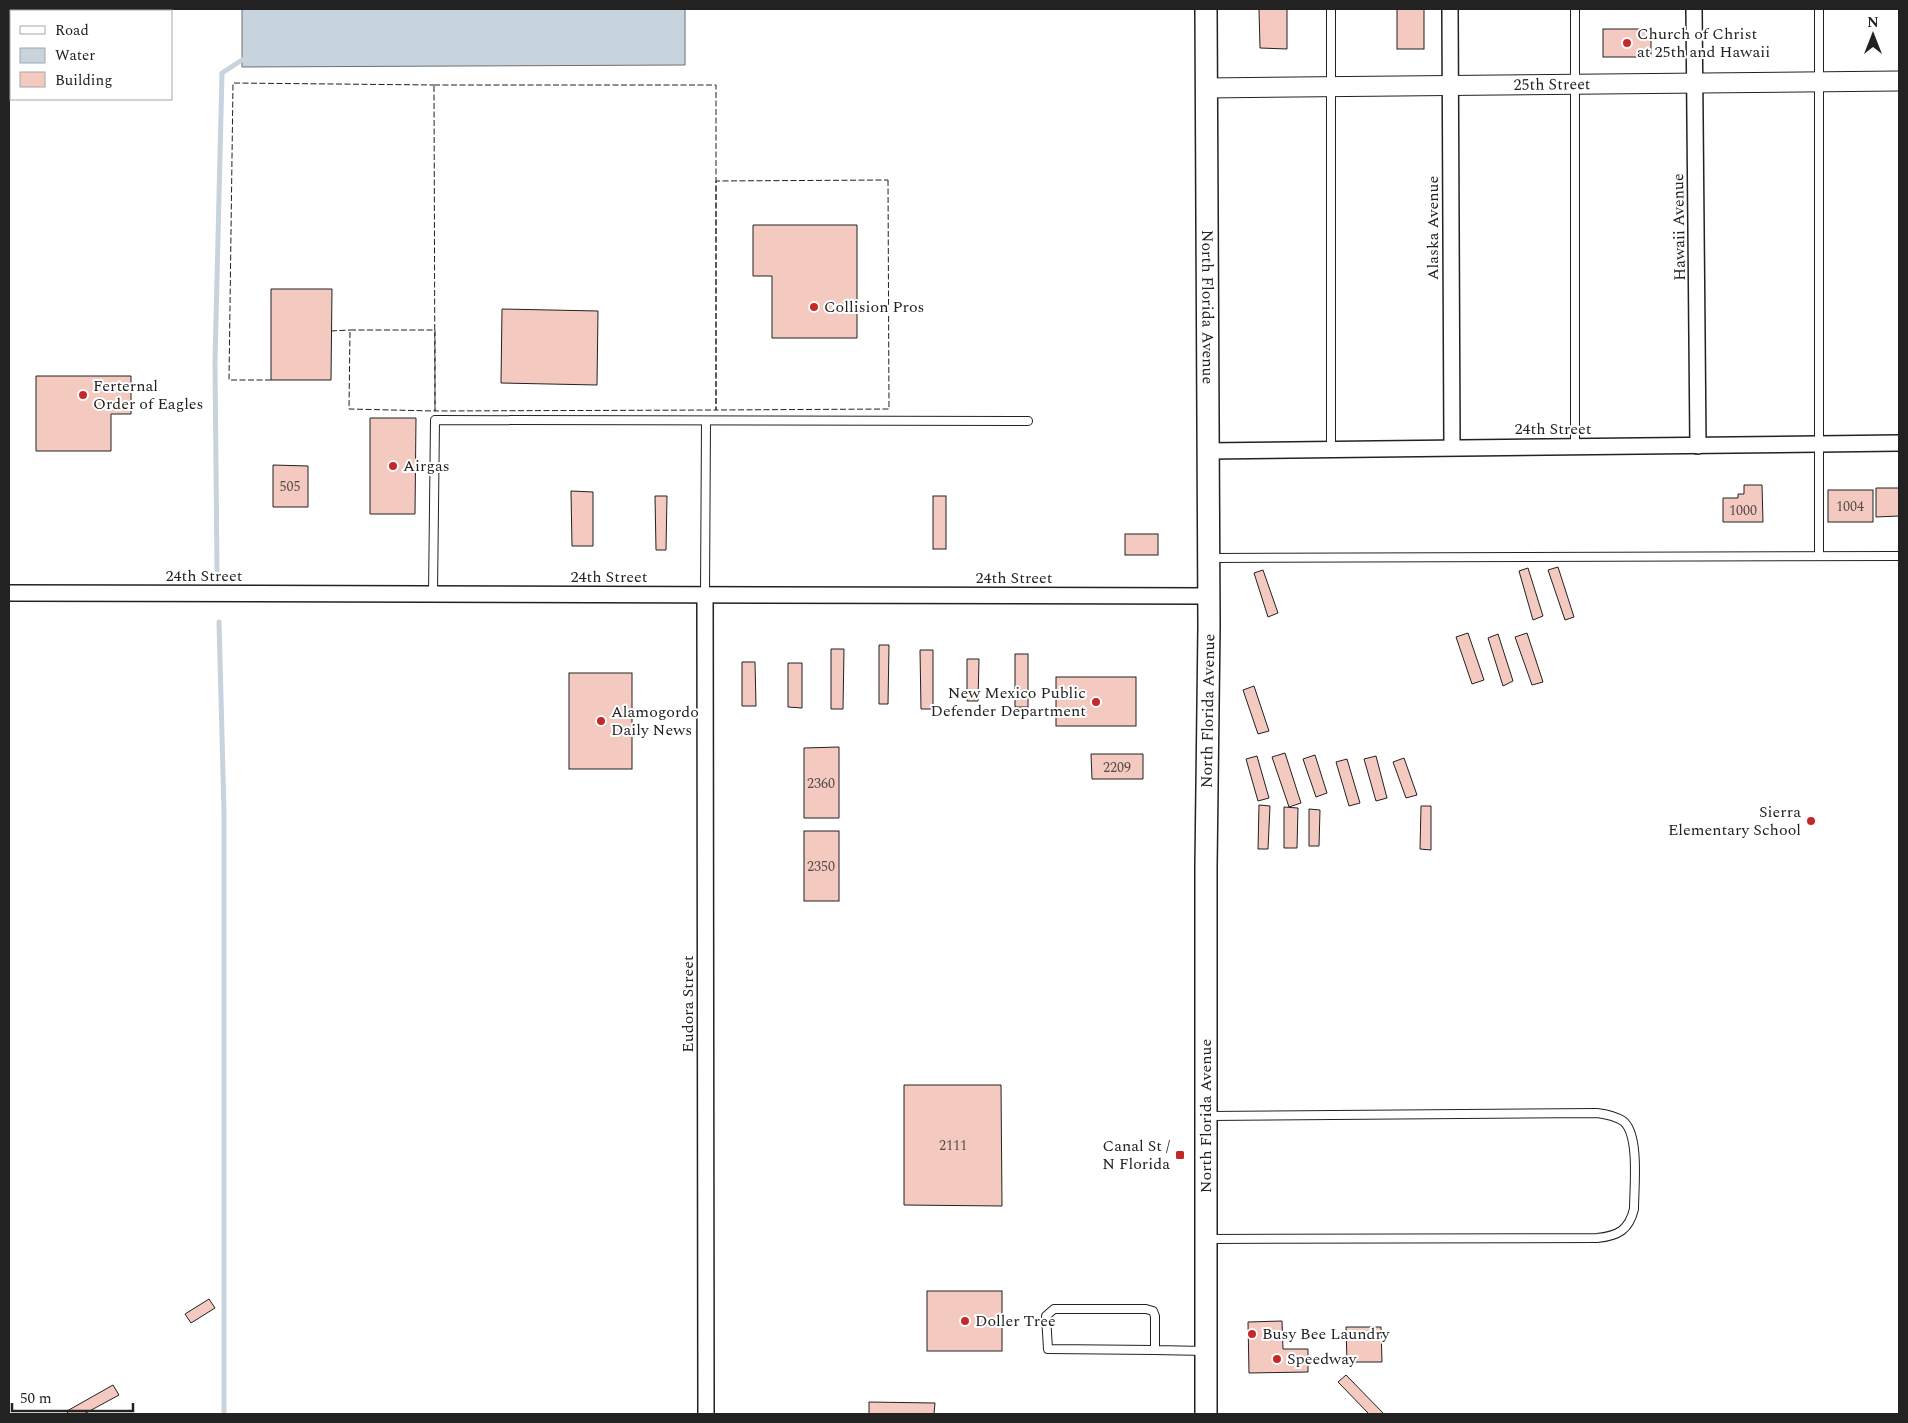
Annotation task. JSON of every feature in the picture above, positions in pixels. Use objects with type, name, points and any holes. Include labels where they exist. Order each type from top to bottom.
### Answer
[{"type":"main road","name":"North Florida Avenue","points":[[1206,9],[1208,558],[1206,1414]]},
{"type":"street","name":"Alaska Avenue","points":[[1450,9],[1452,447]]},
{"type":"street","name":"Hawaii Avenue","points":[[1694,9],[1698,446]]},
{"type":"street","name":"25th Street","points":[[1206,88],[1899,81]]},
{"type":"street","name":"24th Street","points":[[1207,451],[1899,443]]},
{"type":"street","name":"24th Street","points":[[9,593],[1208,596]]},
{"type":"street","name":"Eudora Street","points":[[705,594],[706,1414]]},
{"type":"lane","points":[[1331,9],[1332,450]]},
{"type":"lane","points":[[1575,9],[1575,446]]},
{"type":"lane","points":[[1818,556],[1818,460],[1820,444],[1819,9]]},
{"type":"lane","points":[[433,594],[434,420],[1028,421]]},
{"type":"lane","points":[[705,594],[706,421]]},
{"type":"lane","points":[[1208,558],[1899,556]]},
{"type":"lane","points":[[1206,1116],[1587,1113],[1611,1116],[1623,1122],[1633,1139],[1634,1209],[1632,1219],[1625,1230],[1613,1236],[1597,1238],[1207,1239]]},
{"type":"lane","points":[[1155,1350],[1155,1316],[1153,1311],[1146,1309],[1054,1309],[1046,1316],[1048,1349],[1206,1351]]},
{"type":"water","points":[[242,9],[685,9],[685,65],[242,67]]},
{"type":"building","points":[[1259,9],[1287,9],[1287,49],[1260,48]]},
{"type":"building","points":[[1397,9],[1424,9],[1424,49],[1397,49]]},
{"type":"building","name":"Church of Christ at 25th and Hawaii","points":[[1603,29],[1651,29],[1651,57],[1603,57]]},
{"type":"building","name":"Collision Pros","points":[[753,225],[857,225],[857,338],[772,338],[772,276],[753,276]]},
{"type":"building","points":[[271,289],[332,289],[331,380],[271,380]]},
{"type":"building","points":[[502,309],[598,311],[597,385],[501,383]]},
{"type":"building","name":"Ferternal Order of Eagles","points":[[36,376],[131,376],[131,414],[111,414],[111,451],[36,451]]},
{"type":"building","name":"Airgas","points":[[370,418],[416,418],[415,514],[370,514]]},
{"type":"building","points":[[273,465],[308,466],[308,507],[273,507]]},
{"type":"building","points":[[1744,485],[1762,485],[1763,522],[1723,522],[1723,498],[1738,498],[1738,494],[1744,494]]},
{"type":"building","points":[[1876,488],[1899,488],[1899,516],[1876,517]]},
{"type":"building","points":[[1828,490],[1873,490],[1873,522],[1828,522]]},
{"type":"building","points":[[571,491],[593,492],[593,546],[572,546]]},
{"type":"building","points":[[655,496],[667,496],[666,550],[656,550]]},
{"type":"building","points":[[933,496],[946,496],[946,549],[933,549]]},
{"type":"building","points":[[1125,534],[1158,534],[1158,555],[1125,555]]},
{"type":"building","points":[[1558,567],[1574,617],[1565,620],[1548,570]]},
{"type":"building","points":[[1528,568],[1543,616],[1533,620],[1519,571]]},
{"type":"building","points":[[1263,570],[1278,613],[1268,617],[1254,573]]},
{"type":"building","points":[[1468,633],[1484,680],[1472,684],[1456,637]]},
{"type":"building","points":[[1527,633],[1543,682],[1532,685],[1515,637]]},
{"type":"building","points":[[1498,634],[1513,681],[1503,686],[1488,638]]},
{"type":"building","points":[[879,645],[889,645],[888,704],[879,704]]},
{"type":"building","points":[[831,649],[844,649],[843,709],[831,709]]},
{"type":"building","points":[[920,650],[933,650],[933,709],[921,709]]},
{"type":"building","points":[[1015,654],[1028,654],[1028,707],[1015,707]]},
{"type":"building","points":[[967,659],[979,659],[978,701],[967,701]]},
{"type":"building","points":[[742,662],[755,662],[756,706],[742,706]]},
{"type":"building","points":[[788,663],[802,663],[802,708],[788,707]]},
{"type":"building","name":"Alamogordo Daily News","points":[[569,673],[632,673],[632,769],[569,769]]},
{"type":"building","name":"New Mexico Public Defender Department","points":[[1056,677],[1136,677],[1136,726],[1056,726]]},
{"type":"building","points":[[1254,686],[1269,731],[1258,734],[1243,690]]},
{"type":"building","points":[[839,747],[839,818],[804,818],[804,748]]},
{"type":"building","points":[[1285,753],[1301,803],[1289,807],[1272,757]]},
{"type":"building","points":[[1091,754],[1143,754],[1143,779],[1092,779]]},
{"type":"building","points":[[1315,755],[1327,793],[1316,797],[1303,759]]},
{"type":"building","points":[[1257,756],[1269,798],[1258,801],[1246,759]]},
{"type":"building","points":[[1376,756],[1387,798],[1376,801],[1364,759]]},
{"type":"building","points":[[1404,758],[1417,795],[1406,798],[1393,762]]},
{"type":"building","points":[[1347,759],[1360,803],[1349,806],[1336,762]]},
{"type":"building","points":[[1259,805],[1270,806],[1268,849],[1258,849]]},
{"type":"building","points":[[1421,806],[1431,806],[1431,850],[1420,849]]},
{"type":"building","points":[[1284,807],[1298,808],[1297,848],[1284,848]]},
{"type":"building","points":[[1309,809],[1320,810],[1319,846],[1309,846]]},
{"type":"building","points":[[804,831],[839,831],[839,901],[804,901]]},
{"type":"building","points":[[904,1085],[1001,1085],[1002,1206],[904,1205]]},
{"type":"building","name":"Doller Tree","points":[[927,1291],[1002,1291],[1002,1351],[927,1351]]},
{"type":"building","points":[[209,1299],[215,1308],[191,1323],[185,1314]]},
{"type":"building","points":[[1282,1321],[1283,1349],[1308,1349],[1308,1372],[1249,1373],[1248,1322]]},
{"type":"building","points":[[1346,1327],[1381,1327],[1382,1362],[1347,1362]]},
{"type":"building","points":[[1346,1375],[1384,1414],[1369,1414],[1338,1382]]},
{"type":"building","points":[[113,1385],[119,1395],[84,1414],[68,1414],[67,1411]]},
{"type":"building","points":[[869,1402],[935,1403],[934,1414],[869,1414]]},
{"type":"waterway","points":[[217,570],[215,362],[222,73],[242,60]]},
{"type":"waterway","points":[[219,622],[224,812],[224,1414]]},
{"type":"fence","points":[[271,380],[229,380],[233,83],[434,85]]},
{"type":"fence","points":[[434,85],[716,85],[716,410],[435,411],[434,85]]},
{"type":"fence","points":[[888,180],[889,409],[716,410],[716,181],[888,180]]},
{"type":"fence","points":[[350,330],[435,330],[435,411],[349,409],[350,330]]},
{"type":"fence","points":[[331,331],[350,330]]},
{"type":"place","name":"Church of Christ at 25th and Hawaii","points":[[1627,43]]},
{"type":"place","name":"Collision Pros","points":[[814,307]]},
{"type":"place","name":"Ferternal Order of Eagles","points":[[83,395]]},
{"type":"place","name":"Airgas","points":[[393,466]]},
{"type":"place","name":"New Mexico Public Defender Department","points":[[1096,702]]},
{"type":"place","name":"Alamogordo Daily News","points":[[601,721]]},
{"type":"place","name":"Sierra Elementary School","points":[[1811,821]]},
{"type":"place","name":"Canal St / N Florida","points":[[1180,1155]]},
{"type":"place","name":"Doller Tree","points":[[965,1321]]},
{"type":"place","name":"Busy Bee Laundry","points":[[1252,1334]]},
{"type":"place","name":"Speedway","points":[[1277,1359]]}]
